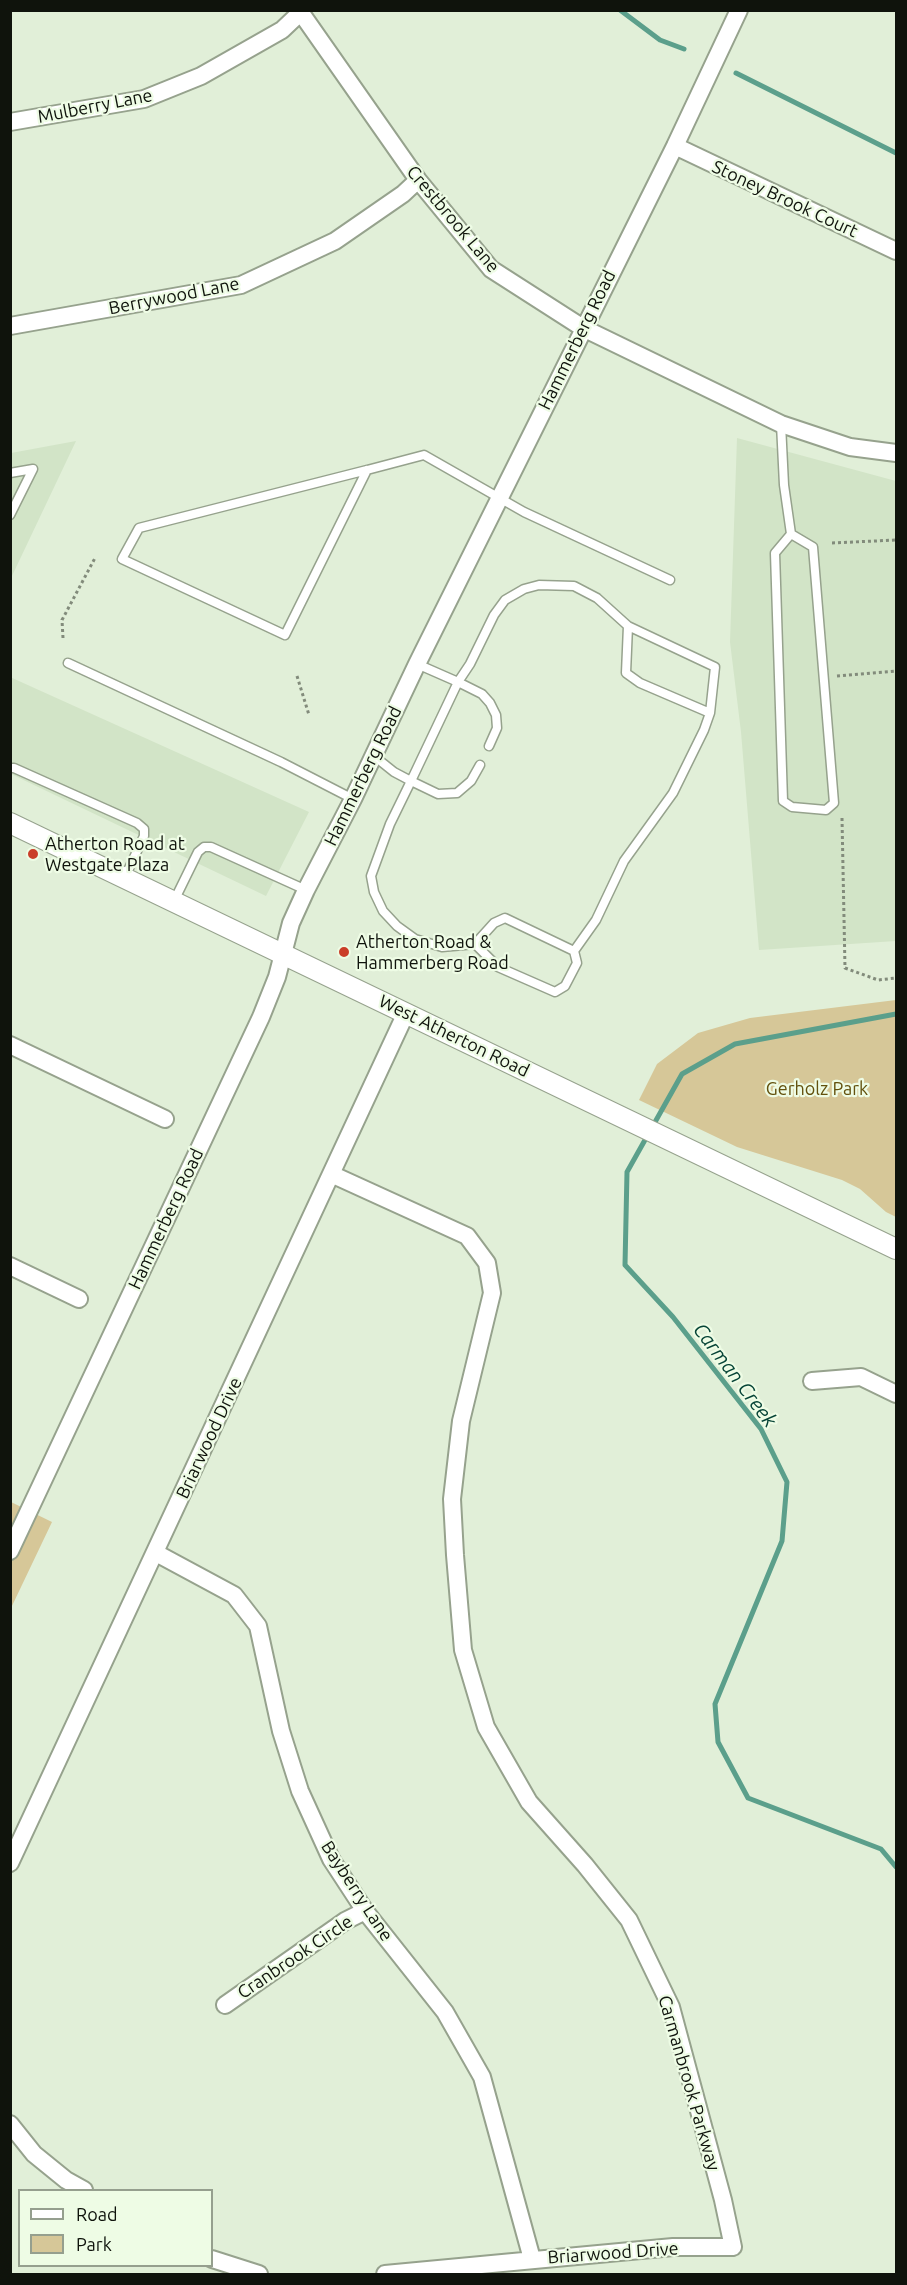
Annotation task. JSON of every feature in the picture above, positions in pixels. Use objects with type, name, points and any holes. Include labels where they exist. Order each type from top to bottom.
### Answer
[{"type":"street","name":"Hammerberg Road","points":[[10,1551],[261,1017],[277,977],[291,923],[306,890],[353,799],[583,327],[675,146],[739,10]]},
{"type":"street","name":"Mulberry Lane","points":[[10,122],[144,99],[201,76],[282,30],[300,11]]},
{"type":"street","name":"Crestbrook Lane","points":[[300,11],[418,180],[491,269],[583,327],[781,424],[850,447],[897,453]]},
{"type":"street","name":"Stoney Brook Court","points":[[675,146],[897,251]]},
{"type":"street","name":"Berrywood Lane","points":[[10,326],[241,285],[335,241],[403,194],[418,180]]},
{"type":"street","name":"West Atherton Road","points":[[10,823],[897,1249]]},
{"type":"street","name":"Briarwood Drive","points":[[10,1863],[406,1013]]},
{"type":"street","points":[[10,1045],[165,1119]]},
{"type":"street","name":"Carmanbrook Parkway","points":[[331,1173],[466,1236],[488,1263],[492,1293],[461,1421],[452,1499],[464,1650],[486,1727],[529,1802],[585,1865],[629,1920],[671,2007],[723,2200],[733,2247]]},
{"type":"street","points":[[10,1266],[79,1299]]},
{"type":"street","points":[[812,1381],[861,1377],[897,1394]]},
{"type":"street","name":"Bayberry Lane","points":[[156,1553],[234,1595],[258,1626],[280,1731],[300,1791],[331,1859],[365,1911],[445,2012],[482,2078],[532,2259]]},
{"type":"street","name":"Cranbrook Circle","points":[[225,2005],[345,1921],[365,1911]]},
{"type":"street","points":[[10,2124],[33,2154],[66,2180],[82,2189]]},
{"type":"street","name":"Briarwood Drive","points":[[385,2274],[673,2247],[733,2247]]},
{"type":"street","points":[[213,2259],[260,2274]]},
{"type":"lane","points":[[781,424],[784,485],[791,534],[775,553],[783,801],[792,807],[826,810],[834,803],[813,547],[791,534]]},
{"type":"lane","points":[[367,470],[285,635],[122,559],[139,528],[424,455],[499,498],[670,580]]},
{"type":"lane","points":[[10,473],[33,469],[10,515]]},
{"type":"lane","points":[[475,944],[498,967],[555,992],[565,986],[577,963],[574,951],[596,920],[624,861],[673,793],[710,713],[715,667],[628,626],[597,598],[574,586],[539,585],[524,589],[505,600],[494,615],[470,664],[458,682],[411,781],[377,855],[371,876],[374,892],[383,911],[397,927],[415,939],[442,947],[475,944],[494,923],[505,918],[574,951]]},
{"type":"lane","points":[[628,626],[626,673],[640,683],[710,713]]},
{"type":"lane","points":[[68,663],[281,762],[353,799]]},
{"type":"lane","points":[[417,664],[482,694],[490,703],[496,715],[497,728],[489,746]]},
{"type":"lane","points":[[374,756],[394,772],[438,794],[457,793],[471,781],[480,765]]},
{"type":"lane","points":[[10,768],[137,823],[144,829],[144,836],[125,877]]},
{"type":"lane","points":[[174,901],[198,852],[204,847],[211,847],[306,890]]},
{"type":"path","points":[[832,543],[897,540]]},
{"type":"path","points":[[63,638],[62,620],[94,558]]},
{"type":"path","points":[[837,676],[897,671]]},
{"type":"path","points":[[297,676],[309,715]]},
{"type":"path","points":[[842,818],[845,968],[878,980],[897,978]]},
{"type":"shaded area","points":[[737,438],[896,481],[896,941],[759,950],[741,732],[730,642]]},
{"type":"shaded area","points":[[76,441],[11,578],[11,453]]},
{"type":"shaded area","points":[[10,677],[309,812],[266,896],[11,774]]},
{"type":"green space","name":"Gerholz Park","points":[[896,1000],[896,1217],[886,1212],[860,1189],[842,1180],[737,1147],[639,1100],[657,1064],[698,1033],[750,1018]]},
{"type":"green space","points":[[11,1502],[52,1522],[11,1608]]},
{"type":"waterway","name":"Carman Creek","points":[[620,10],[660,40],[684,49]]},
{"type":"waterway","name":"Carman Creek","points":[[736,73],[896,153]]},
{"type":"waterway","name":"Carman Creek","points":[[896,1014],[735,1044],[682,1074],[627,1172],[625,1265],[673,1317],[761,1429],[787,1482],[782,1541],[715,1704],[718,1742],[748,1798],[881,1849],[896,1867]]},
{"type":"place","name":"Atherton Road at Westgate Plaza","points":[[33,854]]},
{"type":"place","name":"Atherton Road & Hammerberg Road","points":[[344,952]]}]
